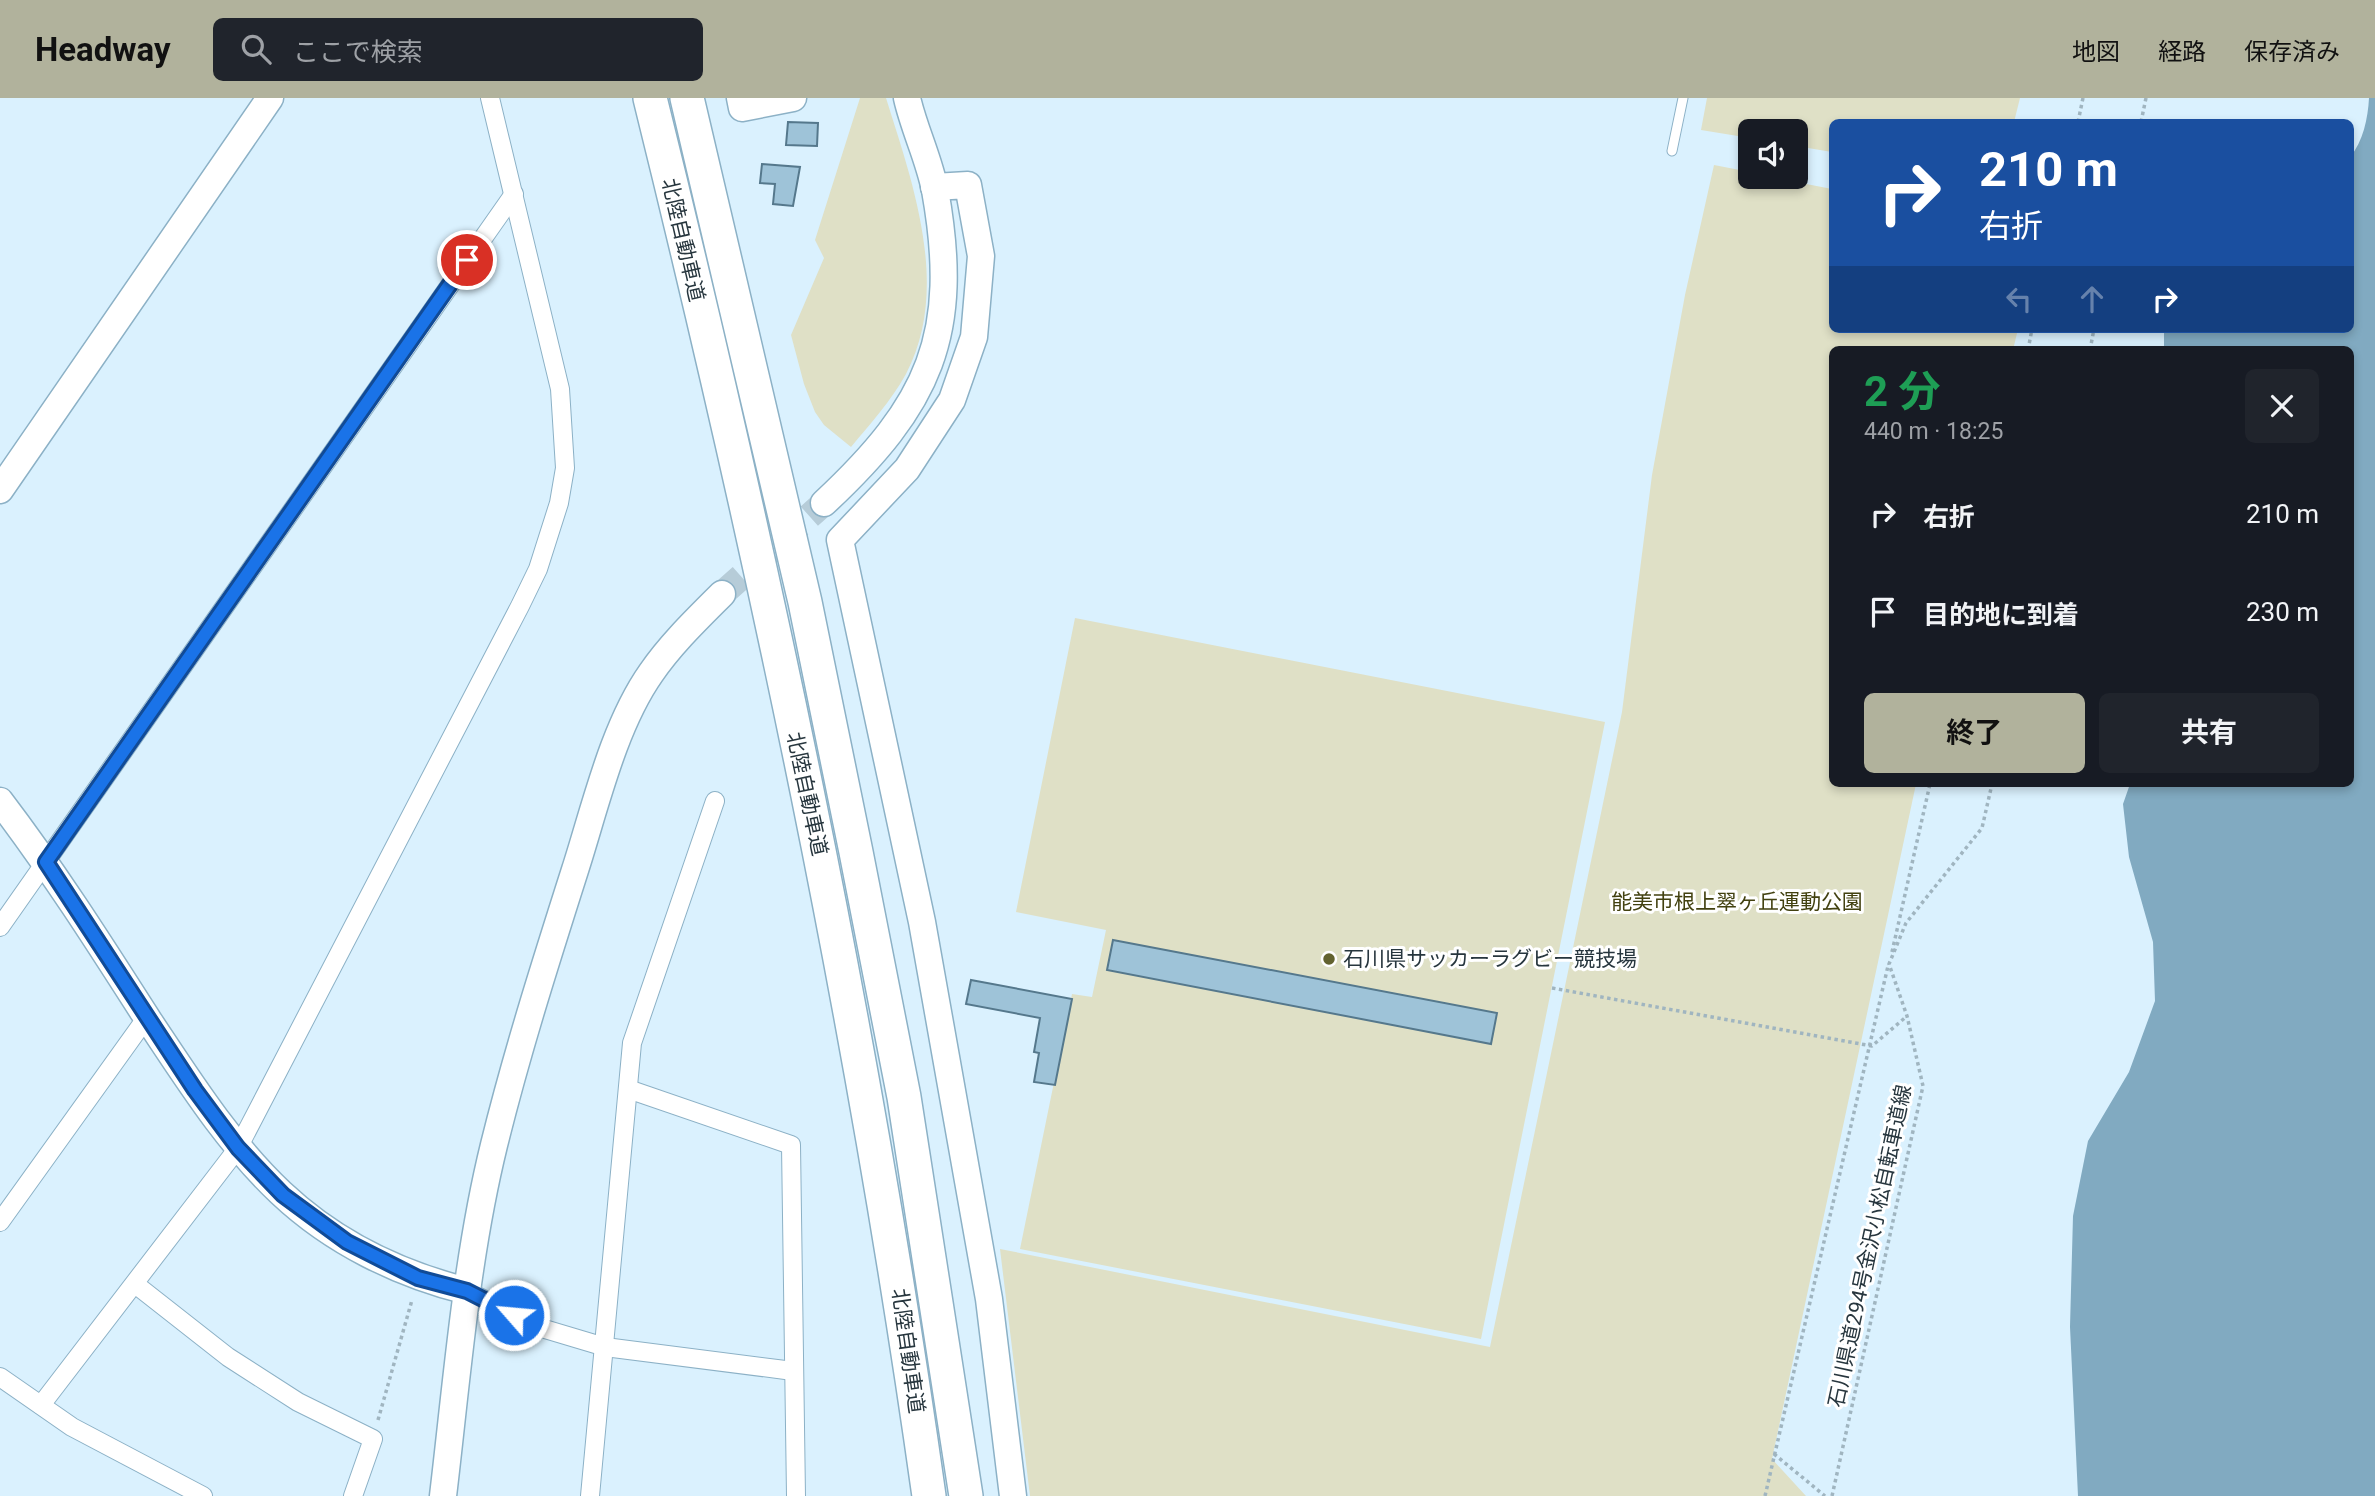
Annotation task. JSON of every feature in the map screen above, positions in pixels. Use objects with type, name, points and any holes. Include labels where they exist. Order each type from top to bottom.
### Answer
[{"type":"highway","name":"北陸自動車道","points":[[650,98],[769,612],[820,855],[869,1102],[929,1496]]},
{"type":"highway","name":"北陸自動車道","points":[[688,98],[805,602],[859,865],[904,1097],[966,1496]]},
{"type":"street","points":[[0,490],[270,98]]},
{"type":"street","points":[[41,1405],[238,1148],[538,569],[559,503],[565,468],[560,389],[490,98]]},
{"type":"street","points":[[740,98],[742,108],[793,98]]},
{"type":"street","points":[[824,503],[864,465],[895,429],[917,393],[934,349],[943,307],[945,261],[934,187],[907,98]]},
{"type":"street","points":[[934,187],[968,185],[981,256],[974,337],[952,400],[907,470],[840,540],[924,936],[989,1298],[1013,1496]]},
{"type":"street","points":[[0,927],[514,194]]},
{"type":"street","points":[[443,1496],[467,1291],[497,1134],[531,1009],[602,784],[625,724],[650,674],[681,636],[722,594]]},
{"type":"street","points":[[0,801],[46,862],[195,1090],[238,1148],[283,1195],[347,1242],[418,1278],[467,1291],[538,1327],[605,1347],[793,1371]]},
{"type":"street","points":[[590,1496],[632,1043],[715,801]]},
{"type":"street","points":[[0,1222],[147,1017]]},
{"type":"street","points":[[628,1089],[791,1145],[796,1496]]},
{"type":"street","points":[[135,1284],[228,1357],[299,1402],[373,1439],[353,1496]]},
{"type":"street","points":[[0,1377],[72,1427],[203,1496]]},
{"type":"lane","points":[[1672,151],[1683,98]]},
{"type":"path","points":[[2079,119],[2083,98]]},
{"type":"path","points":[[2142,119],[2147,98]]},
{"type":"path","points":[[1765,1496],[1872,1046],[1929,787]]},
{"type":"path","points":[[1889,964],[1906,923],[1982,828],[1991,787]]},
{"type":"path","name":"石川県道294号金沢小松自転車道線","points":[[1832,1496],[1923,1086],[1907,1016],[1889,964]]},
{"type":"path","points":[[1552,988],[1872,1046]]},
{"type":"path","points":[[1872,1046],[1907,1016]]},
{"type":"path","points":[[373,1439],[418,1278]]},
{"type":"path","points":[[1774,1454],[1825,1496]]},
{"type":"green space","points":[[860,98],[886,98],[916,200],[927,272],[926,307],[919,341],[906,374],[887,403],[851,447],[824,425],[815,412],[804,384],[791,335],[824,258],[815,240]]},
{"type":"green space","points":[[1707,98],[2020,98],[2015,119],[1829,119],[1829,152],[1808,148],[1808,119],[1738,119],[1738,136],[1701,130]]},
{"type":"green space","name":"能美市根上翠ヶ丘運動公園","points":[[1714,165],[1738,170],[1738,189],[1808,189],[1808,184],[1829,188],[1829,333],[2017,333],[2014,346],[1829,346],[1829,787],[1915,787],[1772,1459],[1806,1496],[1030,1496],[1000,1249],[1490,1347],[1622,712],[1652,475],[1685,295]]},
{"type":"green space","name":"石川県サッカーラグビー競技場","points":[[1075,618],[1605,722],[1481,1339],[1020,1249],[1072,994],[1092,997],[1106,930],[1016,912]]},
{"type":"water","points":[[2369,98],[2375,98],[2375,1496],[2078,1496],[2070,1327],[2073,1216],[2088,1141],[2129,1072],[2155,1001],[2153,942],[2129,857],[2123,804],[2129,787],[2354,787],[2354,346],[2164,346],[2164,333],[2354,333],[2354,150],[2364,129]]},
{"type":"building","points":[[788,122],[818,123],[817,146],[786,145]]},
{"type":"building","points":[[762,164],[800,167],[793,206],[773,204],[775,184],[760,183]]},
{"type":"building","points":[[1113,940],[1497,1013],[1491,1044],[1107,970]]},
{"type":"building","points":[[971,980],[1072,999],[1055,1085],[1034,1082],[1039,1053],[1034,1052],[1040,1018],[966,1004]]},
{"type":"tunnel","points":[[722,594],[824,503]]},
{"type":"place","name":"石川県サッカーラグビー競技場","points":[[1329,959]]},
{"type":"route","points":[[467,260],[46,862],[195,1090],[238,1148],[283,1195],[347,1242],[418,1278],[467,1291],[514,1315]]}]
